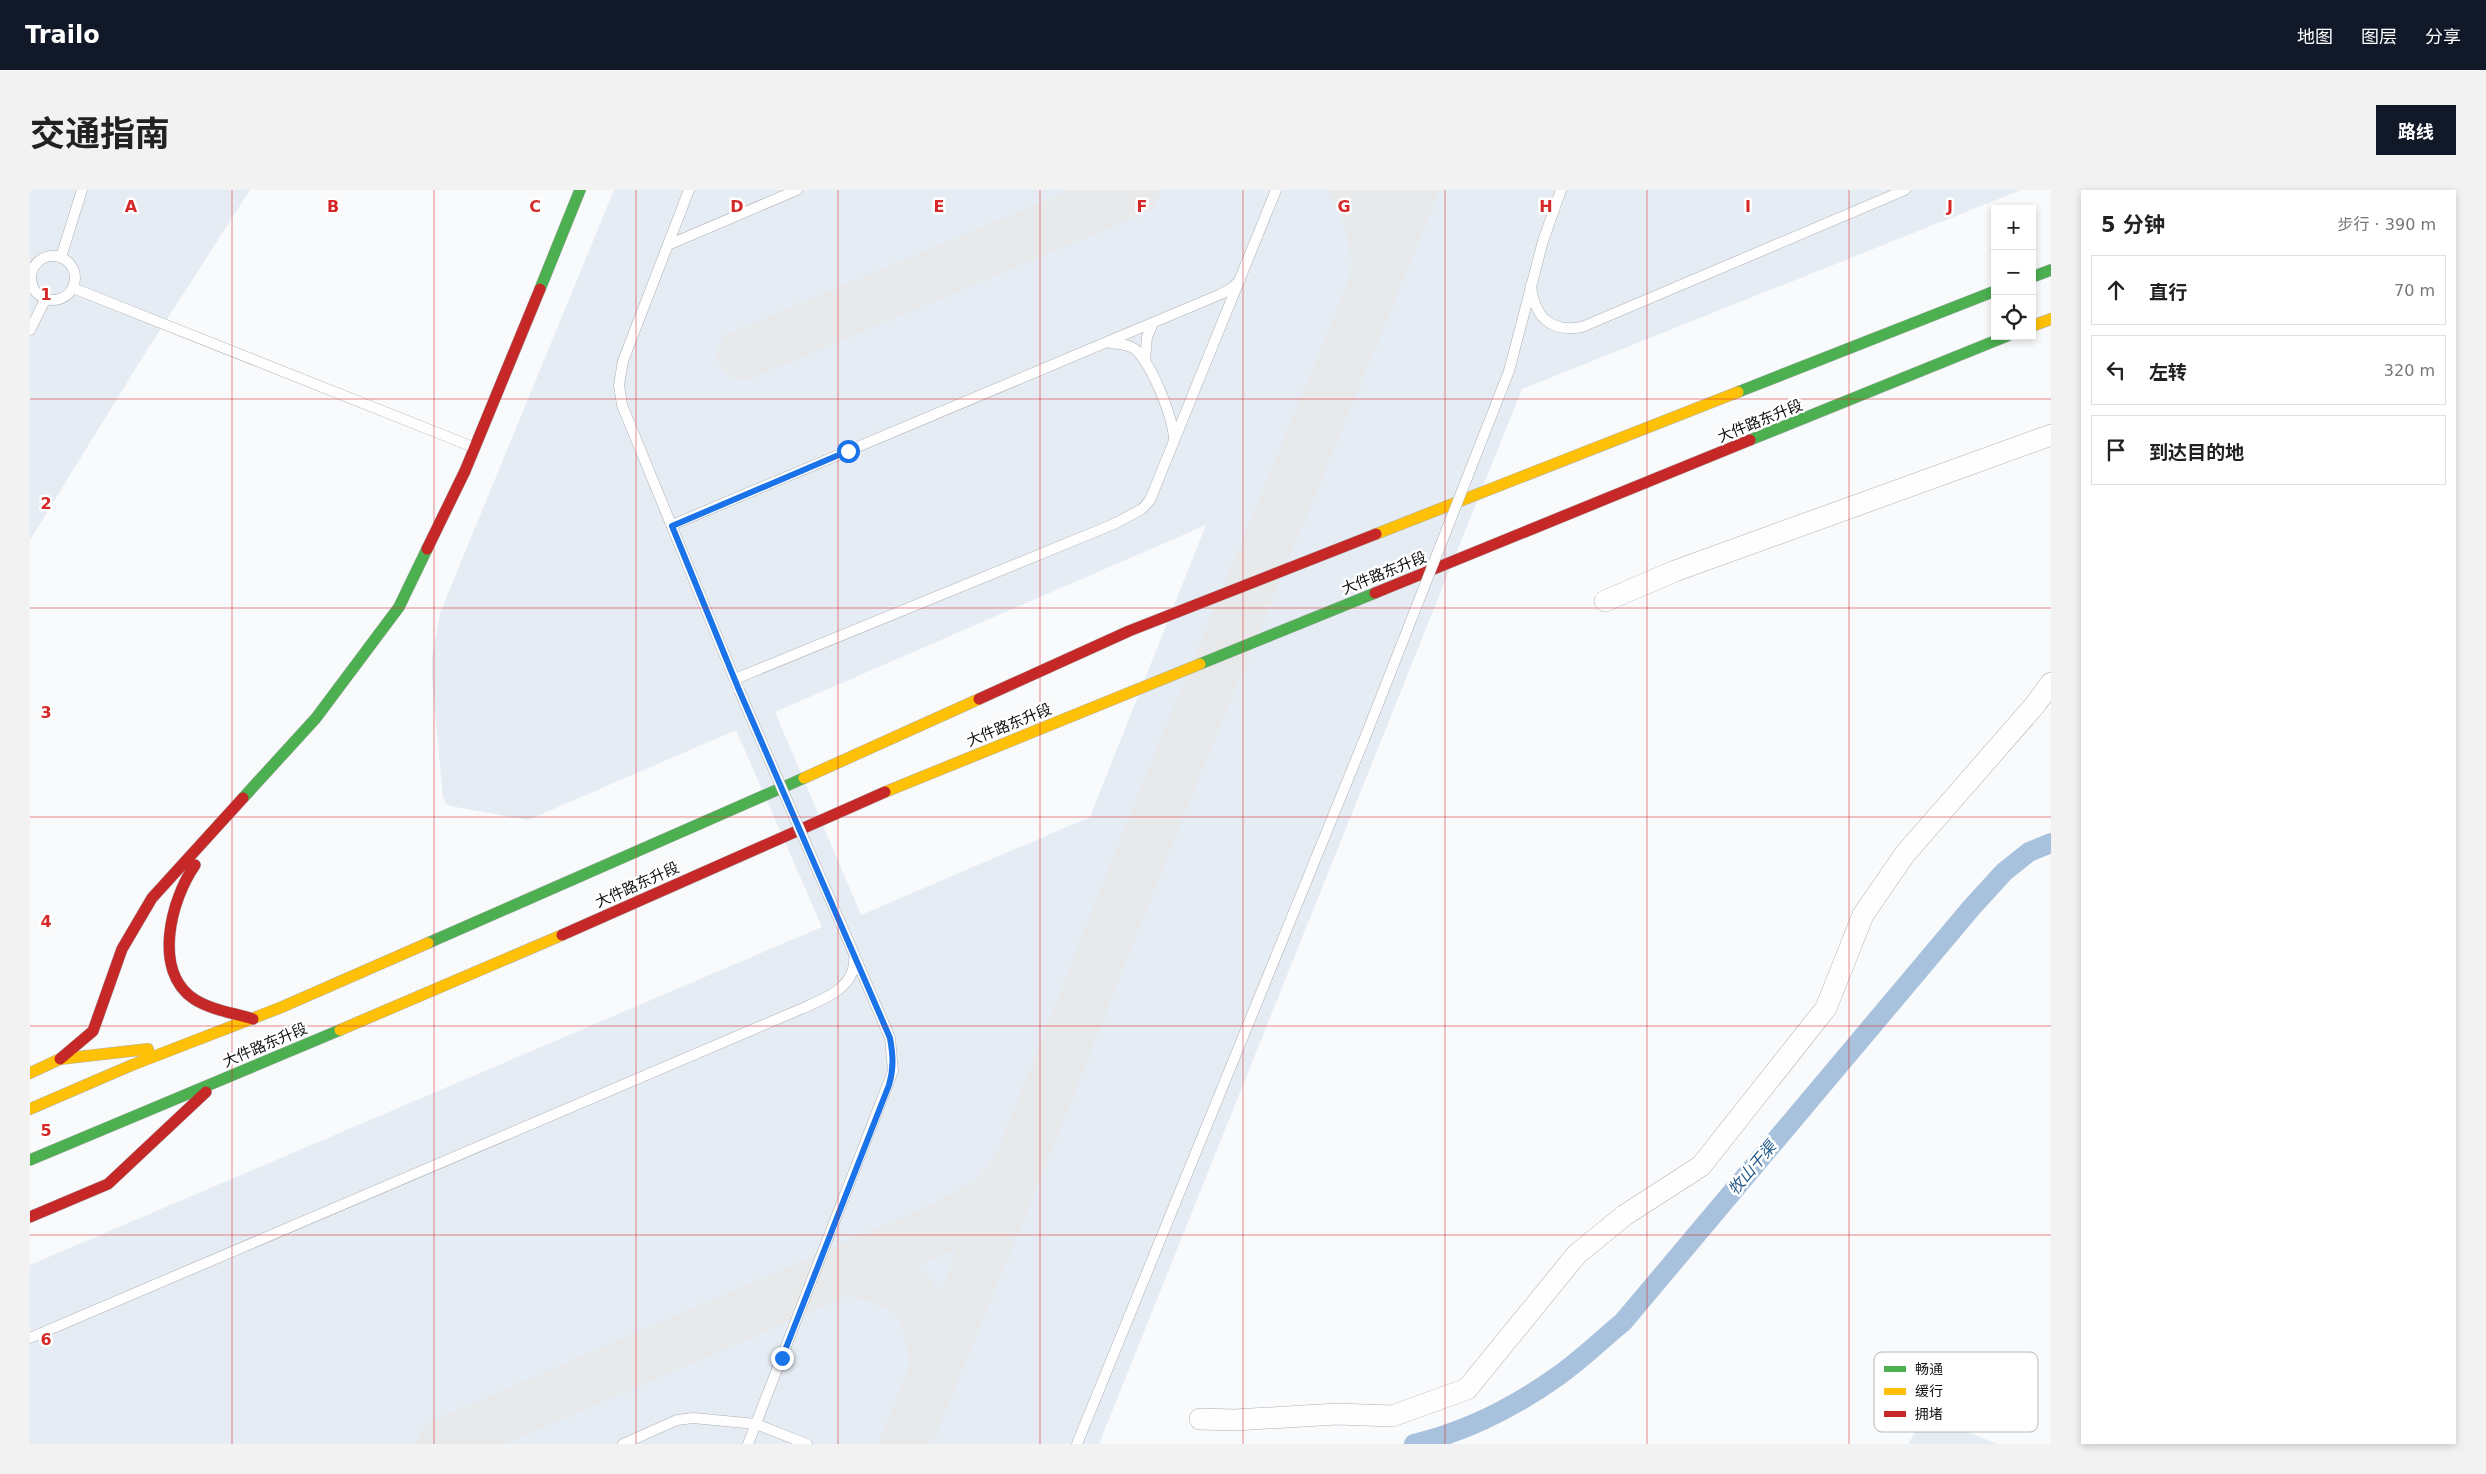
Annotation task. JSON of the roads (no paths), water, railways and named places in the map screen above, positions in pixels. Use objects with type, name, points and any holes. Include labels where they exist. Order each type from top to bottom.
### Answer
[{"type":"main road","points":[[60,1060],[93,1031],[122,949],[152,898],[316,718],[399,607],[474,447],[580,190]]},
{"type":"main road","points":[[2036,276],[2051,270]]},
{"type":"main road","name":"大件路东升段","points":[[30,1109],[132,1065],[253,1019],[728,812],[1129,631],[1991,293]]},
{"type":"main road","points":[[2036,325],[2051,319]]},
{"type":"main road","name":"大件路东升段","points":[[30,1160],[480,972],[862,801],[1997,340]]},
{"type":"main road","points":[[240,801],[182,882],[172,919],[170,957],[176,982],[194,999],[253,1019]]},
{"type":"main road","points":[[30,1073],[60,1060],[187,1044]]},
{"type":"main road","points":[[30,1217],[108,1184],[218,1081]]},
{"type":"street","points":[[1605,601],[1675,571],[2051,435]]},
{"type":"street","points":[[1200,1419],[1235,1420],[1338,1414],[1392,1416],[1468,1389],[1578,1254],[1625,1215],[1701,1166],[1826,1008],[1863,915],[1904,854],[2051,683]]},
{"type":"lane","points":[[61,257],[82,190]]},
{"type":"lane","points":[[689,190],[623,361],[619,385],[622,404],[739,690],[890,1038],[893,1071],[748,1444]]},
{"type":"lane","points":[[668,245],[797,190]]},
{"type":"lane","points":[[735,679],[1114,524],[1142,509],[1150,500],[1276,190]]},
{"type":"lane","points":[[1077,1444],[1364,740],[1509,371],[1543,241],[1561,190]]},
{"type":"lane","points":[[1531,285],[1532,300],[1541,317],[1559,327],[1570,329],[1582,327],[1905,190]]},
{"type":"lane","points":[[47,256],[61,257],[72,267],[75,281],[72,288],[61,298],[46,298],[35,290],[32,284],[33,270],[36,264],[47,256]]},
{"type":"lane","points":[[672,526],[1220,294],[1232,288],[1244,272]]},
{"type":"lane","points":[[72,288],[474,447]]},
{"type":"lane","points":[[30,330],[46,298]]},
{"type":"lane","points":[[1145,360],[1147,337],[1153,323]]},
{"type":"lane","points":[[1107,343],[1123,344],[1134,349],[1145,360],[1169,411],[1174,442]]},
{"type":"lane","points":[[30,1338],[801,1010],[838,990],[846,982],[855,966],[854,954]]},
{"type":"lane","points":[[623,1444],[677,1420],[693,1418],[756,1424],[807,1444]]},
{"type":"waterway","name":"牧山干渠","points":[[1414,1444],[1452,1433],[1489,1417],[1525,1398],[1583,1357],[1623,1322],[1972,907],[2004,872],[2029,852],[2051,843]]}]
